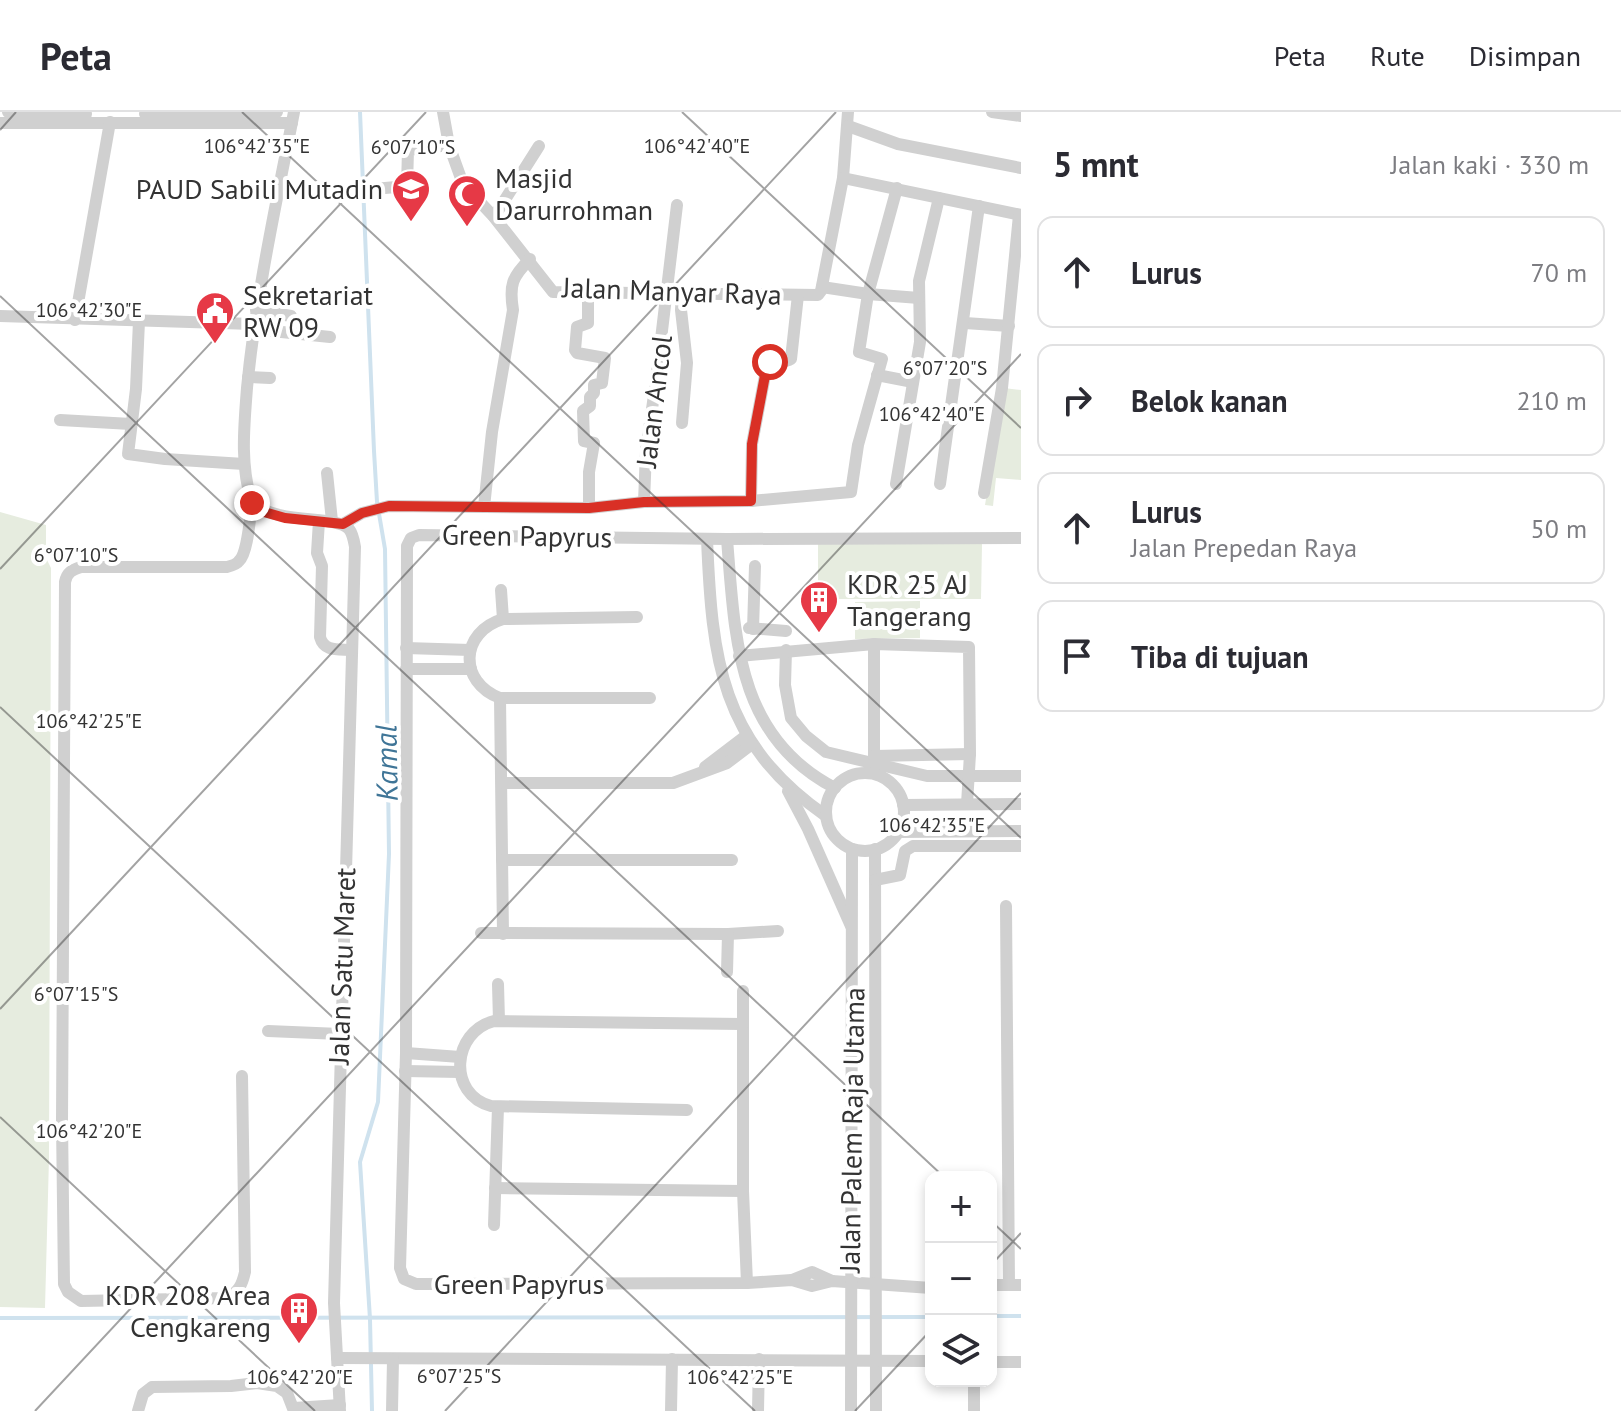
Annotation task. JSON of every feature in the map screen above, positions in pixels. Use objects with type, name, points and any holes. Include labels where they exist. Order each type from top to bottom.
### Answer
[{"type":"street","points":[[8,112],[277,112]]},
{"type":"street","name":"Jalan Manyar Raya","points":[[443,112],[449,145],[463,184],[530,259],[553,292],[798,295],[818,295],[822,287],[843,178],[848,112]]},
{"type":"street","points":[[992,112],[1021,116]]},
{"type":"street","points":[[0,123],[293,117],[253,327],[244,464],[252,503],[242,560],[227,567],[81,567],[72,569],[65,582],[64,1284],[74,1297],[81,1301],[228,1298],[237,1292],[245,1272],[242,1076]]},
{"type":"street","points":[[75,320],[110,122]]},
{"type":"street","points":[[848,126],[898,144],[1021,168]]},
{"type":"street","points":[[374,189],[407,186],[408,150],[449,145]]},
{"type":"street","points":[[494,217],[539,146]]},
{"type":"street","points":[[843,178],[1020,215],[997,423],[984,493]]},
{"type":"street","points":[[252,503],[264,512],[285,518],[331,522],[389,506],[589,508],[644,502],[751,501],[851,492],[858,445],[882,359],[859,352],[868,294],[897,188]]},
{"type":"street","points":[[896,484],[920,342],[919,281],[939,198]]},
{"type":"street","name":"Jalan Ancol","points":[[644,502],[646,451],[677,205]]},
{"type":"street","points":[[940,484],[979,206]]},
{"type":"street","points":[[484,507],[492,432],[513,310],[510,290],[515,277],[530,259]]},
{"type":"street","points":[[822,287],[919,298]]},
{"type":"street","points":[[588,292],[588,324],[577,327],[575,350],[605,358],[602,383],[594,385],[590,406],[583,411],[584,441],[594,443],[589,472],[589,508]]},
{"type":"street","points":[[682,292],[687,363],[682,423]]},
{"type":"street","points":[[751,501],[752,444],[767,365],[791,359],[798,295]]},
{"type":"street","points":[[256,310],[291,316]]},
{"type":"street","points":[[0,316],[253,327],[330,337]]},
{"type":"street","points":[[139,321],[136,389],[128,454],[244,464]]},
{"type":"street","points":[[965,323],[1009,326]]},
{"type":"street","points":[[877,375],[913,382]]},
{"type":"street","points":[[248,377],[270,378]]},
{"type":"street","points":[[60,420],[131,424]]},
{"type":"street","points":[[327,473],[331,522],[317,553],[322,566],[320,637],[328,648],[352,650]]},
{"type":"street","name":"Jalan Satu Maret","points":[[331,522],[351,531],[355,547],[334,1303],[335,1329],[342,1358],[340,1408]]},
{"type":"street","name":"Green Papyrus","points":[[707,539],[417,535],[410,540],[406,550],[406,1053],[400,1268],[404,1279],[416,1284],[747,1283],[792,1280],[812,1286],[832,1281],[917,1285]]},
{"type":"street","points":[[854,933],[808,829],[782,782],[750,740],[729,696],[716,652],[709,598],[707,539],[1021,538]]},
{"type":"street","points":[[727,539],[734,627],[739,656],[754,701],[773,736],[803,770],[835,788]]},
{"type":"street","points":[[753,629],[755,566]]},
{"type":"street","name":"Green Papyrus","points":[[501,590],[503,619]]},
{"type":"street","points":[[637,617],[503,619],[482,629],[470,650],[471,669],[481,688],[500,698],[650,698]]},
{"type":"street","points":[[734,627],[786,631]]},
{"type":"street","points":[[739,656],[874,644],[969,647],[967,804]]},
{"type":"street","points":[[874,644],[874,760]]},
{"type":"street","points":[[406,648],[470,650]]},
{"type":"street","points":[[786,650],[785,685],[791,718],[806,736],[826,752],[874,760],[927,776],[1021,776]]},
{"type":"street","points":[[406,669],[471,669]]},
{"type":"street","points":[[500,698],[503,934]]},
{"type":"street","points":[[502,783],[673,783],[727,763],[750,740]]},
{"type":"street","points":[[874,760],[970,754]]},
{"type":"street","points":[[782,782],[826,816],[836,838],[852,849],[875,849],[888,843],[898,832],[903,819],[903,805],[891,784],[874,775],[850,776],[835,788],[828,801],[826,816]]},
{"type":"street","points":[[903,805],[1021,804]]},
{"type":"street","points":[[898,832],[1021,831],[1021,838]]},
{"type":"street","points":[[875,880],[900,875],[905,851],[913,846],[1021,846]]},
{"type":"street","name":"Jalan Palem Raja Utama","points":[[851,1411],[852,849]]},
{"type":"street","name":"Jalan Palem Raja Utama","points":[[875,849],[876,1411]]},
{"type":"street","points":[[502,860],[732,860]]},
{"type":"street","points":[[1006,906],[1015,1285]]},
{"type":"street","points":[[481,933],[728,934],[778,931]]},
{"type":"street","points":[[727,972],[728,934]]},
{"type":"street","points":[[1007,954],[1021,954]]},
{"type":"street","points":[[498,984],[499,1021]]},
{"type":"street","points":[[743,991],[743,1191],[747,1283]]},
{"type":"street","points":[[687,1110],[498,1107],[485,1104],[473,1097],[464,1085],[460,1057],[475,1031],[489,1022],[743,1024]]},
{"type":"street","points":[[268,1031],[340,1034]]},
{"type":"street","points":[[406,1053],[460,1057]]},
{"type":"street","points":[[405,1071],[460,1072]]},
{"type":"street","name":"Green Papyrus","points":[[494,1225],[498,1107]]},
{"type":"street","points":[[495,1188],[743,1191]]},
{"type":"street","points":[[917,1285],[925,1282]]},
{"type":"street","points":[[917,1285],[925,1287]]},
{"type":"street","points":[[342,1358],[925,1361]]},
{"type":"street","points":[[392,1411],[393,1359]]},
{"type":"street","points":[[671,1411],[672,1359]]},
{"type":"street","points":[[758,1411],[759,1359]]},
{"type":"street","points":[[997,1362],[1021,1362]]},
{"type":"street","points":[[138,1411],[143,1394],[152,1387],[257,1383],[277,1386],[287,1393],[294,1410],[340,1408]]},
{"type":"street","points":[[974,1387],[974,1411]]},
{"type":"shaded area","points":[[1004,388],[1021,390],[1021,480],[996,478],[993,506],[985,505]]},
{"type":"shaded area","points":[[0,512],[46,525],[46,558],[51,568],[49,1158],[45,1308],[0,1307]]},
{"type":"shaded area","points":[[818,544],[982,544],[981,599],[818,599]]},
{"type":"shaded area","points":[[920,601],[920,638],[855,639],[855,602]]},
{"type":"waterway","name":"Kamal","points":[[360,112],[374,451],[377,502],[385,549],[389,854],[378,1102],[360,1162],[370,1319],[372,1411]]},
{"type":"waterway","points":[[997,1316],[1021,1316]]},
{"type":"waterway","points":[[0,1318],[925,1317]]},
{"type":"place","name":"PAUD Sabili Mutadin","points":[[411,223]]},
{"type":"place","name":"Masjid Darurrohman","points":[[467,228]]},
{"type":"place","name":"Sekretariat RW 09","points":[[215,345]]},
{"type":"place","name":"KDR 25 AJ Tangerang","points":[[819,634]]},
{"type":"place","name":"KDR 208 Area Cengkareng","points":[[299,1345]]},
{"type":"route","points":[[252,503],[264,512],[285,518],[343,524],[362,513],[389,506],[589,508],[644,502],[751,501],[752,444],[770,362]]}]
